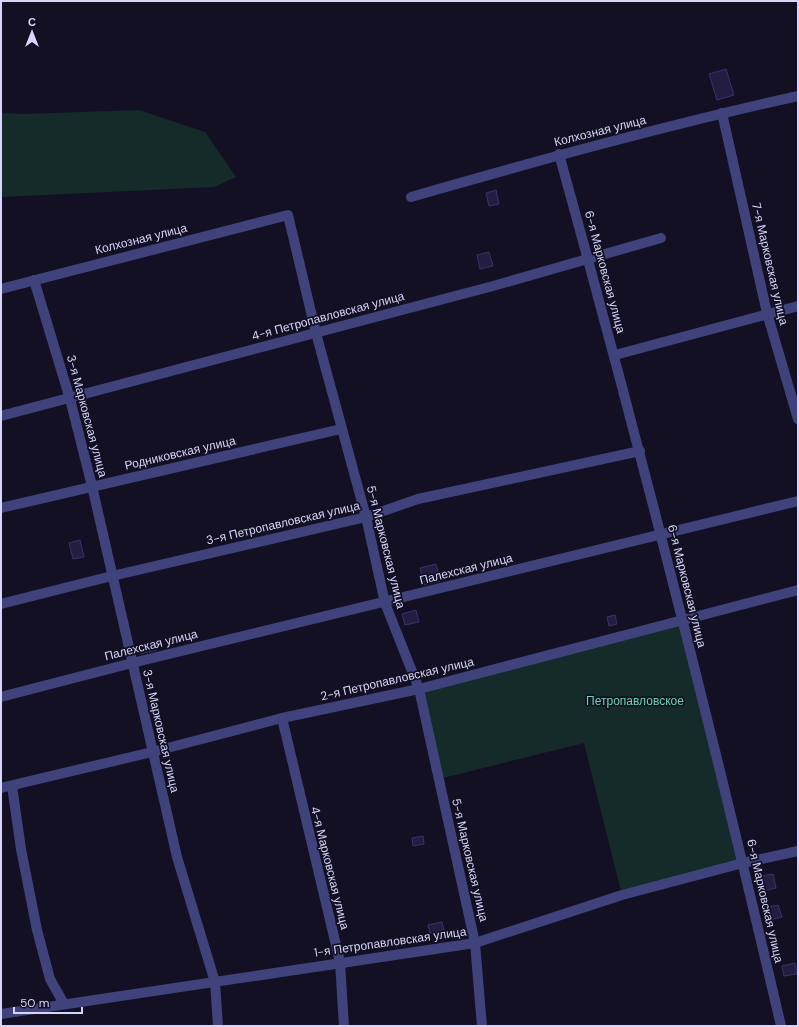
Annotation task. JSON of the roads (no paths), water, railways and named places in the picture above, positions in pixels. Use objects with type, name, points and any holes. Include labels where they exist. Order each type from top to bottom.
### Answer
[{"type":"street","name":"Колхозная улица","points":[[411,197],[559,154],[722,113],[798,96]]},
{"type":"street","name":"7-я Марковская улица","points":[[722,113],[767,313],[798,419]]},
{"type":"street","name":"6-я Марковская улица","points":[[559,154],[640,451],[743,863],[781,1026]]},
{"type":"street","name":"Колхозная улица","points":[[1,289],[288,215]]},
{"type":"street","name":"5-я Марковская улица","points":[[288,215],[316,333],[366,517],[385,603],[419,689],[475,943],[482,1026]]},
{"type":"street","name":"4-я Петропавловская улица","points":[[1,416],[70,399],[589,260],[661,238]]},
{"type":"street","name":"3-я Марковская улица","points":[[34,280],[70,399],[92,486],[177,857],[215,982],[218,1026]]},
{"type":"street","points":[[615,355],[767,313],[798,306]]},
{"type":"street","name":"Родниковская улица","points":[[1,508],[341,429]]},
{"type":"street","name":"3-я Петропавловская улица","points":[[1,604],[112,576],[366,517],[418,499],[640,451]]},
{"type":"street","name":"Палехская улица","points":[[1,697],[132,663],[385,603],[798,501]]},
{"type":"street","name":"2-я Петропавловская улица","points":[[1,788],[152,752],[282,718],[419,689],[798,590]]},
{"type":"street","name":"4-я Марковская улица","points":[[282,718],[340,962],[344,1026]]},
{"type":"street","points":[[12,786],[21,848],[37,930],[50,979],[64,1004]]},
{"type":"street","name":"1-я Петропавловская улица","points":[[1,1014],[340,962],[475,943],[622,895],[743,863],[798,851]]},
{"type":"park label","name":"Петропавловское","points":[[635,701]]}]
